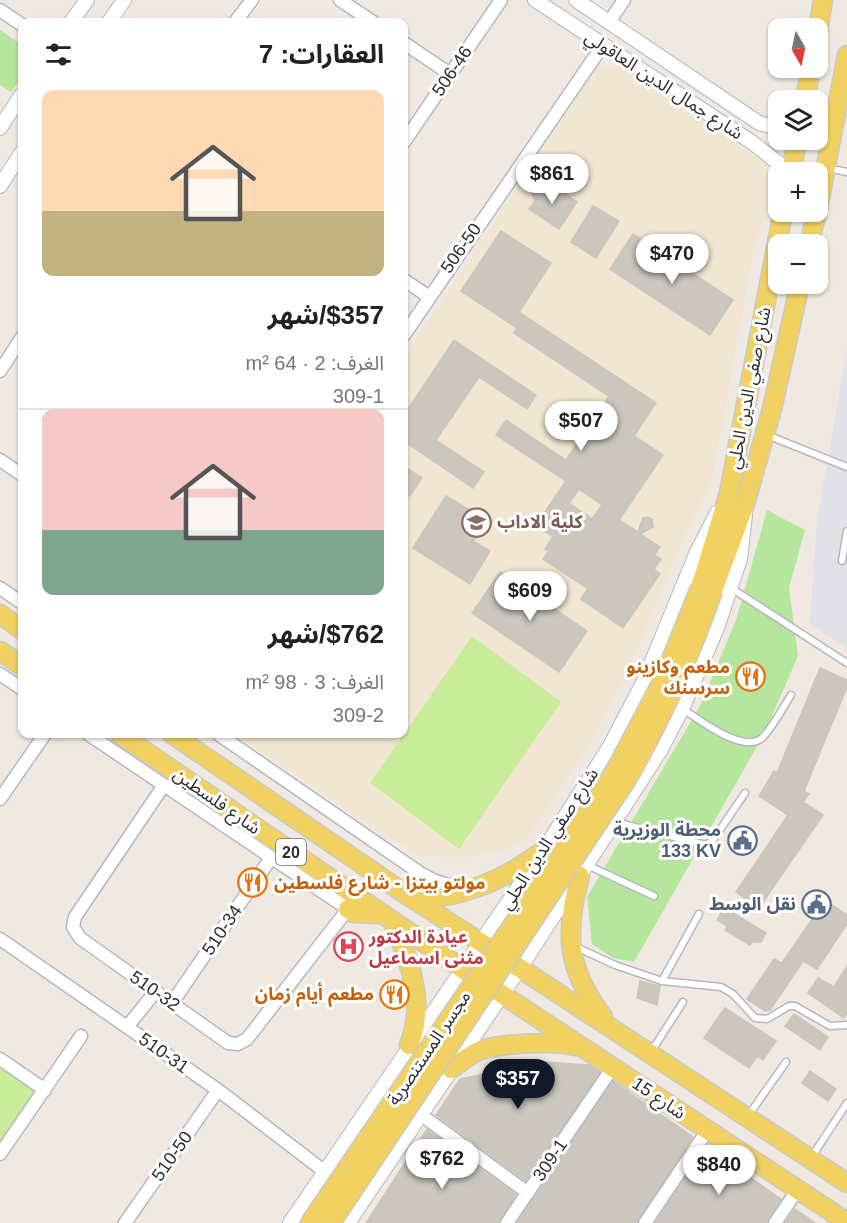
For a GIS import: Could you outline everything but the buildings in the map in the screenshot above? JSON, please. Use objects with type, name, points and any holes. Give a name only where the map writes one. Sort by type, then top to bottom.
[{"type":"main road","points":[[820,18],[823,0]]},
{"type":"main road","points":[[828,162],[847,55]]},
{"type":"main road","name":"شارع صفي الدين الحلي","points":[[715,589],[729,493],[781,222]]},
{"type":"main road","name":"شارع صفي الدين الحلي","points":[[715,589],[745,504],[765,434],[798,294]]},
{"type":"main road","name":"مجسر المستنصرية","points":[[310,1223],[609,780],[715,589]]},
{"type":"main road","name":"مجسر المستنصرية","points":[[331,1223],[626,780],[651,735],[678,678],[715,589]]},
{"type":"main road","points":[[0,614],[18,627]]},
{"type":"main road","points":[[0,651],[18,663]]},
{"type":"main road","name":"شارع فلسطين","points":[[126,738],[466,972]]},
{"type":"main road","name":"شارع فلسطين","points":[[178,738],[484,945]]},
{"type":"main road","points":[[410,897],[430,899],[468,890],[520,868],[543,851]]},
{"type":"main road","points":[[583,870],[572,903],[571,945],[583,988],[610,1026]]},
{"type":"main road","points":[[348,909],[387,918],[406,955],[417,1001],[418,1016],[416,1031],[410,1046]]},
{"type":"main road","name":"شارع 15","points":[[516,965],[847,1183]]},
{"type":"main road","name":"شارع 15","points":[[497,992],[847,1222]]},
{"type":"main road","points":[[451,1069],[470,1055],[484,1049],[504,1046],[547,1043],[571,1045],[590,1053]]},
{"type":"street","points":[[74,18],[87,0]]},
{"type":"street","points":[[112,18],[124,0]]},
{"type":"street","points":[[238,18],[252,0]]},
{"type":"street","points":[[340,0],[367,18]]},
{"type":"street","name":"506-46","points":[[408,136],[501,0]]},
{"type":"street","name":"شارع جمال الدين العاقولي","points":[[576,0],[759,123],[768,125]]},
{"type":"street","points":[[609,22],[624,0]]},
{"type":"street","name":"شارع جمال الدين العاقولي","points":[[543,2],[777,162]]},
{"type":"street","points":[[0,10],[18,22]]},
{"type":"street","name":"506-50","points":[[408,328],[428,296],[603,45]]},
{"type":"street","points":[[408,46],[450,74]]},
{"type":"street","points":[[683,97],[695,79]]},
{"type":"street","points":[[0,128],[5,108],[18,97]]},
{"type":"street","points":[[716,119],[727,101]]},
{"type":"street","points":[[0,186],[18,158]]},
{"type":"street","points":[[408,283],[428,296]]},
{"type":"street","points":[[0,371],[18,355]]},
{"type":"street","points":[[0,460],[18,472]]},
{"type":"street","name":"شارع صفي الدين الحلي","points":[[291,1223],[410,1046],[466,972],[543,851],[611,752],[644,681],[701,543],[729,493]]},
{"type":"street","points":[[0,588],[18,600]]},
{"type":"street","name":"شارع صفي الدين الحلي","points":[[348,1223],[451,1069],[497,992],[615,822],[643,771],[682,709],[717,628],[715,589]]},
{"type":"street","points":[[0,674],[18,686]]},
{"type":"street","points":[[0,799],[42,738]]},
{"type":"street","points":[[94,738],[348,909]]},
{"type":"street","points":[[224,738],[420,873],[451,886],[468,890]]},
{"type":"street","name":"510-32","points":[[164,785],[75,917],[73,927],[80,938],[228,1043],[238,1044],[247,1039],[348,909]]},
{"type":"street","name":"510-34","points":[[172,1003],[272,858]]},
{"type":"street","name":"510-31","points":[[0,939],[218,1090],[324,1171]]},
{"type":"street","points":[[127,1027],[156,992]]},
{"type":"street","points":[[0,1154],[81,1036]]},
{"type":"street","points":[[0,1059],[45,1090]]},
{"type":"street","name":"309-1","points":[[507,1223],[613,1068]]},
{"type":"street","name":"510-50","points":[[125,1223],[218,1090]]},
{"type":"street","points":[[420,1114],[528,1193]]},
{"type":"street","points":[[645,1223],[707,1131]]},
{"type":"street","points":[[775,1223],[798,1189]]},
{"type":"lane","points":[[828,167],[847,172]]},
{"type":"lane","points":[[765,434],[847,467]]},
{"type":"lane","points":[[842,561],[847,531]]},
{"type":"lane","points":[[715,589],[847,663]]},
{"type":"lane","points":[[682,709],[736,741],[753,742],[762,738],[791,695]]},
{"type":"lane","points":[[615,822],[706,845],[713,840],[745,793]]},
{"type":"lane","points":[[583,870],[654,897]]},
{"type":"lane","points":[[662,981],[699,914]]},
{"type":"lane","points":[[571,945],[615,965],[662,981],[721,987],[733,994],[756,1018],[767,1019],[789,1006],[795,1006],[830,1026],[847,1024]]},
{"type":"lane","points":[[651,1052],[683,1002]]},
{"type":"lane","points":[[748,1117],[786,1062]]},
{"type":"lane","points":[[810,1158],[847,1103]]},
{"type":"shaded area","points":[[616,65],[766,162],[768,166],[768,208],[754,247],[712,479],[681,543],[627,673],[590,744],[532,832],[516,846],[464,857],[417,855],[240,738],[408,738],[408,352],[598,66]]},
{"type":"shaded area","points":[[847,350],[847,648],[810,623],[817,520]]},
{"type":"green space","points":[[0,30],[18,42],[18,82],[11,92],[0,85]]},
{"type":"green space","points":[[767,510],[805,530],[789,588],[798,656],[764,734],[634,962],[613,958],[592,944],[587,897],[700,706],[736,620]]},
{"type":"green space","points":[[472,636],[561,702],[459,849],[370,783],[401,738],[408,738],[408,728]]},
{"type":"green space","points":[[0,1059],[45,1090],[0,1154]]},
{"type":"place","name":"كلية الاداب","points":[[476,522]]},
{"type":"place","name":"مطعم وكازينو سرسنك","points":[[751,677]]},
{"type":"place","name":"محطة الوزيرية 133 KV","points":[[742,840]]},
{"type":"place","name":"مولتو بيتزا - شارع فلسطين","points":[[253,883]]},
{"type":"place","name":"نقل الوسط","points":[[817,904]]},
{"type":"place","name":"عيادة الدكتور مثنى اسماعيل","points":[[348,947]]},
{"type":"place","name":"مطعم أيام زمان","points":[[395,994]]}]
